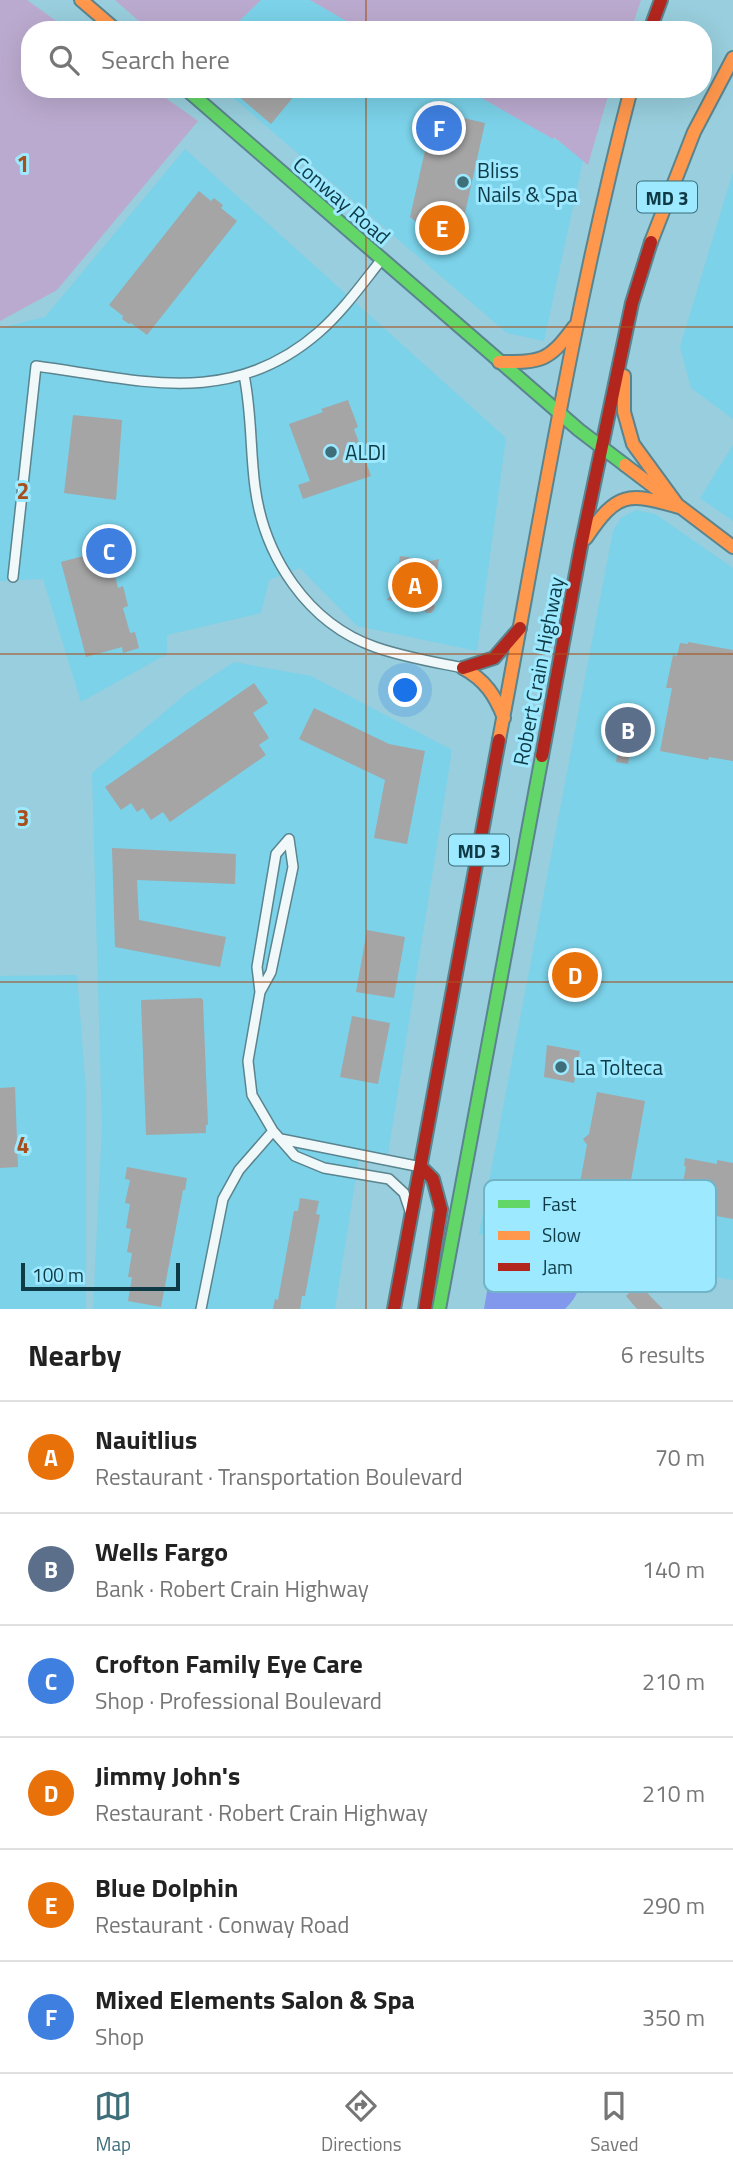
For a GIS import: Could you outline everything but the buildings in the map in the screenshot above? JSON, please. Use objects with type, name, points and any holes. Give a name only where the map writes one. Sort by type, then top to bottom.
[{"type":"main road","points":[[81,0],[106,21]]},
{"type":"main road","points":[[653,21],[661,0]]},
{"type":"main road","name":"Robert Crain Highway","points":[[712,98],[733,58]]},
{"type":"main road","name":"Conway Road","points":[[196,98],[559,414],[680,507]]},
{"type":"main road","name":"Robert Crain Highway","points":[[394,1309],[559,414],[607,183],[629,98]]},
{"type":"main road","name":"Robert Crain Highway","points":[[439,1309],[581,546],[632,303],[649,246],[673,182],[712,98]]},
{"type":"main road","points":[[499,362],[532,362],[549,357],[577,322]]},
{"type":"main road","points":[[624,344],[624,412],[631,436],[644,460],[680,507],[733,547]]},
{"type":"main road","points":[[581,546],[600,517],[617,500],[639,497],[680,507]]},
{"type":"main road","points":[[463,668],[494,658],[521,626]]},
{"type":"main road","points":[[463,668],[486,682],[504,718]]},
{"type":"main road","points":[[421,1167],[433,1179],[441,1209],[425,1309]]},
{"type":"street","points":[[13,577],[36,366],[173,384],[216,382],[244,375],[275,363],[320,331],[382,259]]},
{"type":"street","points":[[244,375],[251,412],[258,508],[277,559],[296,589],[311,606],[349,636],[398,654],[463,668]]},
{"type":"street","points":[[260,992],[257,967],[271,879],[276,855],[289,839],[293,867],[271,972],[260,992],[249,1048],[248,1075],[252,1094],[273,1131],[295,1156],[324,1168],[389,1179],[404,1194],[411,1216]]},
{"type":"street","points":[[201,1309],[223,1199],[239,1170],[273,1131]]},
{"type":"street","points":[[281,1139],[421,1167]]},
{"type":"shaded area","points":[[0,0],[27,0],[56,21],[21,21],[21,98],[166,98],[198,121],[57,290],[0,321]]},
{"type":"shaded area","points":[[115,0],[261,0],[239,21],[139,21]]},
{"type":"shaded area","points":[[261,0],[310,0],[346,21],[239,21]]},
{"type":"shaded area","points":[[310,0],[641,0],[634,21],[346,21]]},
{"type":"shaded area","points":[[233,98],[482,98],[584,156],[544,341],[507,333]]},
{"type":"shaded area","points":[[482,98],[607,98],[588,165],[554,137],[553,139]]},
{"type":"shaded area","points":[[185,149],[506,438],[477,651],[357,626],[300,568],[269,580],[261,613],[167,635],[167,654],[81,702],[43,579],[0,581],[0,328],[45,317]]},
{"type":"shaded area","points":[[733,172],[733,419],[691,388],[680,347]]},
{"type":"shaded area","points":[[733,445],[733,521],[700,498]]},
{"type":"shaded area","points":[[636,510],[655,514],[733,568],[733,1280],[716,1277],[716,1180],[489,1180],[613,531],[621,518]]},
{"type":"shaded area","points":[[234,662],[311,676],[452,750],[388,1154],[360,1151],[335,1309],[93,1309],[102,1127],[92,773],[187,693]]},
{"type":"shaded area","points":[[77,975],[86,1091],[86,1309],[0,1309],[0,976]]},
{"type":"shaded area","points":[[484,1208],[484,1235],[479,1234]]},
{"type":"water","points":[[487,1292],[577,1292],[565,1309],[484,1309]]},
{"type":"traffic: fast","points":[[196,98],[579,430],[625,465]]},
{"type":"traffic: fast","points":[[439,1309],[542,756]]},
{"type":"traffic: slow","points":[[81,0],[106,21]]},
{"type":"traffic: slow","points":[[712,98],[733,58]]},
{"type":"traffic: slow","points":[[499,740],[575,332],[629,98]]},
{"type":"traffic: slow","points":[[651,242],[694,132],[712,98]]},
{"type":"traffic: slow","points":[[499,362],[543,358],[557,347],[574,327]]},
{"type":"traffic: slow","points":[[624,376],[624,412],[633,444],[679,507]]},
{"type":"traffic: slow","points":[[625,465],[733,547]]},
{"type":"traffic: slow","points":[[586,538],[606,512],[625,500],[647,499],[679,507]]},
{"type":"traffic: slow","points":[[463,668],[488,689],[504,718]]},
{"type":"traffic: jam","points":[[653,21],[661,0]]},
{"type":"traffic: jam","points":[[542,756],[581,546],[632,303],[651,242]]},
{"type":"traffic: jam","points":[[463,668],[494,658],[520,628]]},
{"type":"traffic: jam","points":[[394,1309],[499,740]]},
{"type":"traffic: jam","points":[[421,1167],[433,1179],[441,1209],[425,1309]]},
{"type":"place","name":"Mixed Elements Salon & Spa","points":[[439,128]]},
{"type":"place","name":"Bliss Nails & Spa","points":[[463,182]]},
{"type":"place","name":"Blue Dolphin","points":[[442,228]]},
{"type":"place","name":"ALDI","points":[[331,452]]},
{"type":"place","name":"Crofton Family Eye Care","points":[[109,551]]},
{"type":"place","name":"Nauitlius","points":[[415,585]]},
{"type":"place","name":"Wells Fargo","points":[[628,730]]},
{"type":"place","name":"Jimmy John's","points":[[575,975]]},
{"type":"place","name":"La Tolteca","points":[[561,1067]]}]
